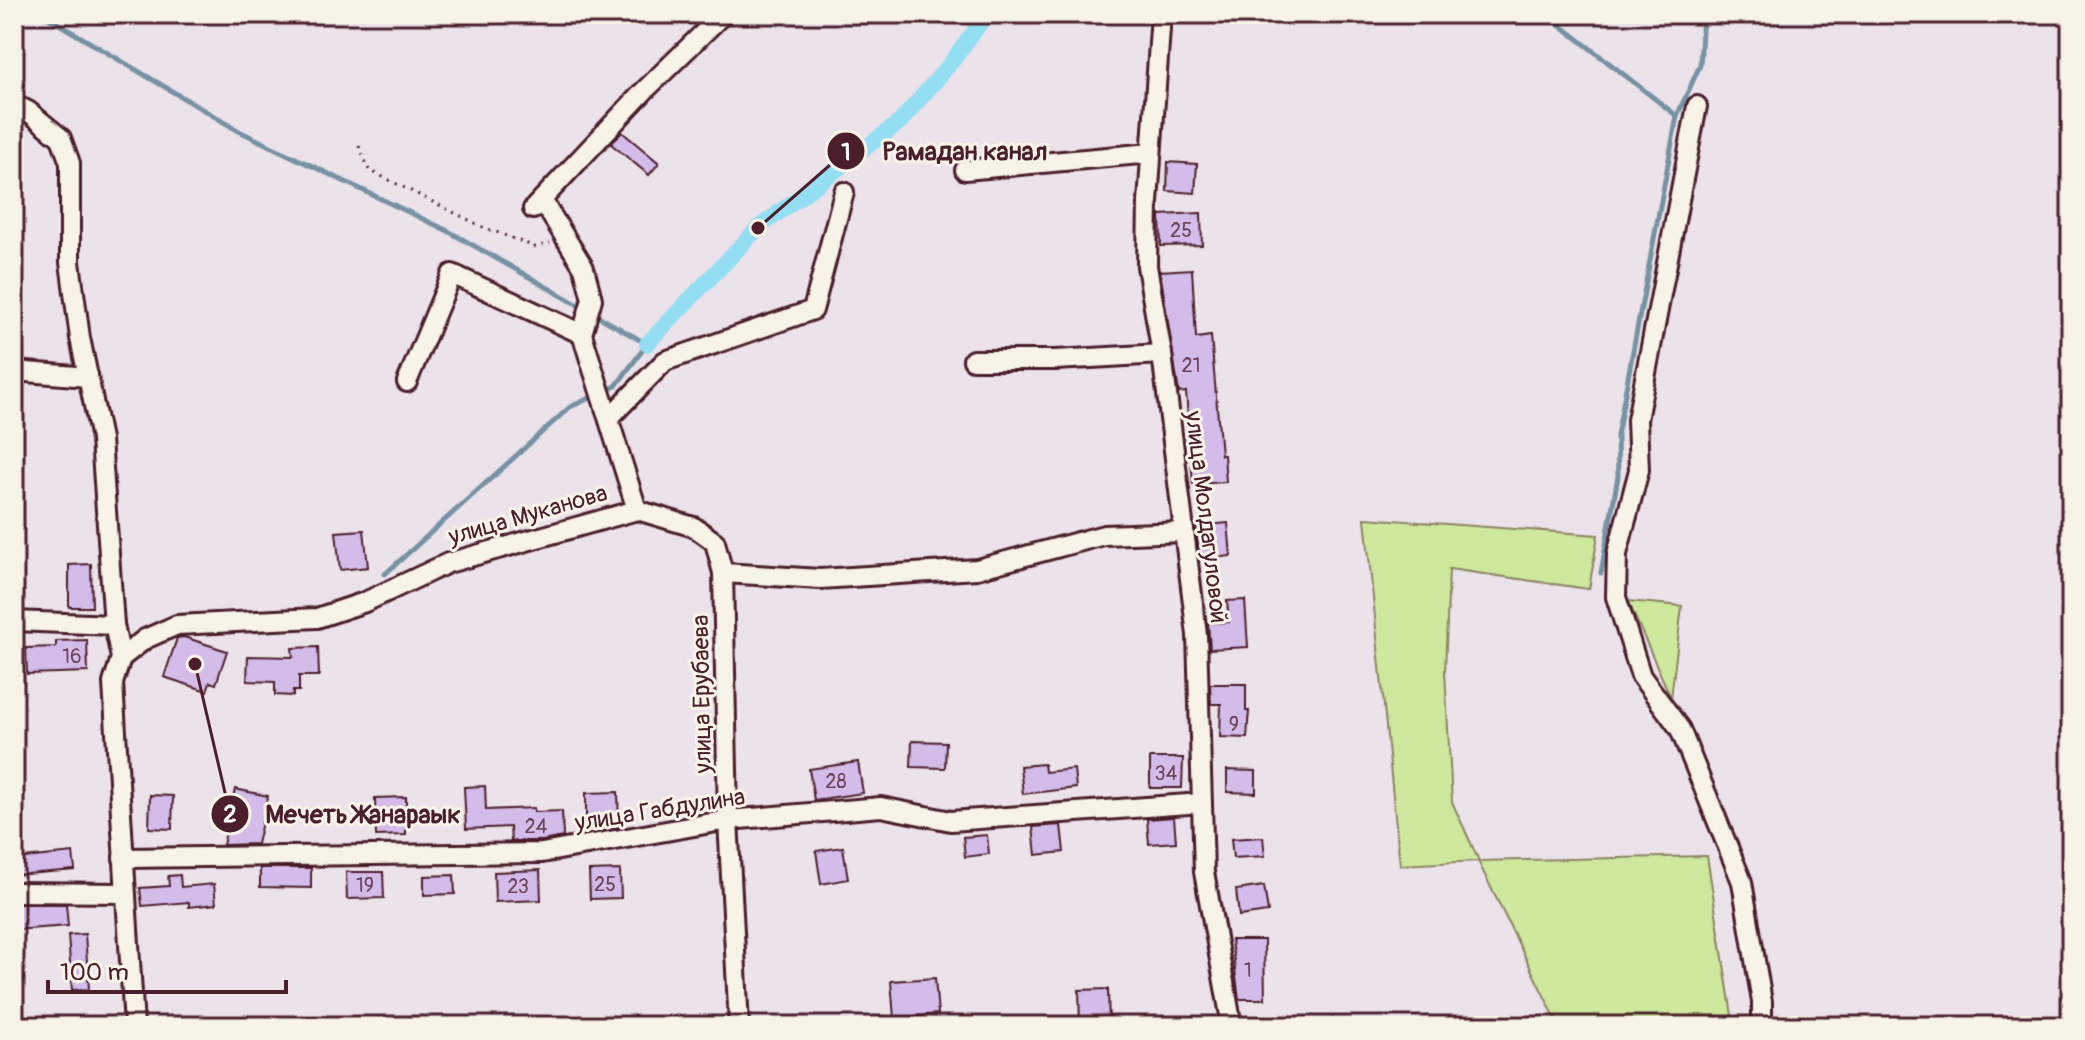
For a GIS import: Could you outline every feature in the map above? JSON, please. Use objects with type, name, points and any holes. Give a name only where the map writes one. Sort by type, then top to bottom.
[{"type":"street","points":[[407,382],[452,274],[582,334],[592,299],[584,268],[566,238],[538,205],[644,91],[723,14]]},
{"type":"street","name":"улица Молдагуловой","points":[[1161,14],[1147,266],[1162,354],[1197,635],[1204,872],[1232,1026]]},
{"type":"street","points":[[14,104],[28,111],[61,138],[70,163],[70,262],[101,439],[114,625],[121,658],[113,683],[134,1026]]},
{"type":"street","points":[[1697,106],[1637,420],[1639,470],[1617,554],[1616,597],[1641,676],[1680,729],[1742,882],[1762,1002],[1762,1026]]},
{"type":"street","points":[[965,170],[1151,153]]},
{"type":"street","points":[[609,418],[665,361],[813,310],[844,192]]},
{"type":"street","name":"улица Муканова","points":[[121,658],[145,639],[177,625],[317,618],[365,602],[448,563],[637,510],[582,334]]},
{"type":"street","points":[[973,360],[1055,360],[1162,354]]},
{"type":"street","points":[[14,371],[88,377]]},
{"type":"street","name":"улица Ерубаева","points":[[637,510],[694,527],[715,542],[723,573],[728,820],[739,1026]]},
{"type":"street","points":[[723,573],[820,579],[977,569],[1104,535],[1184,532]]},
{"type":"street","points":[[14,621],[114,625]]},
{"type":"street","name":"улица Габдулина","points":[[123,858],[542,853],[728,820],[881,807],[951,821],[1202,803]]},
{"type":"street","points":[[14,892],[125,893]]},
{"type":"path","points":[[359,146],[369,170],[483,227],[535,247],[566,238]]},
{"type":"green space","points":[[1365,518],[1598,535],[1589,589],[1449,569],[1445,672],[1452,802],[1479,861],[1707,856],[1733,1022],[1699,1026],[1559,1026],[1478,861],[1400,865]]},
{"type":"green space","points":[[1628,601],[1682,606],[1671,698]]},
{"type":"building","points":[[622,132],[659,163],[649,175],[611,144]]},
{"type":"building","points":[[1168,162],[1197,164],[1195,193],[1167,191]]},
{"type":"building","points":[[1201,213],[1202,245],[1161,246],[1160,215]]},
{"type":"building","points":[[1192,269],[1196,338],[1211,336],[1226,482],[1193,484],[1186,392],[1179,393],[1160,271]]},
{"type":"building","points":[[1228,523],[1231,556],[1200,560],[1196,526]]},
{"type":"building","points":[[364,530],[368,567],[340,570],[336,532]]},
{"type":"building","points":[[91,564],[92,607],[69,607],[69,565]]},
{"type":"building","points":[[1245,600],[1248,647],[1210,649],[1208,623],[1229,622],[1227,601]]},
{"type":"building","points":[[184,637],[227,651],[216,684],[210,682],[207,691],[164,677],[177,638]]},
{"type":"building","points":[[87,640],[88,672],[27,674],[26,648],[56,647],[56,641]]},
{"type":"building","points":[[318,647],[319,676],[299,676],[299,691],[293,691],[293,696],[275,695],[275,682],[247,681],[248,656],[293,657],[292,648]]},
{"type":"building","points":[[1210,684],[1246,684],[1246,711],[1249,711],[1247,738],[1220,737],[1221,704],[1211,704]]},
{"type":"building","points":[[912,741],[946,742],[945,768],[911,767]]},
{"type":"building","points":[[1150,758],[1183,758],[1182,788],[1150,788]]},
{"type":"building","points":[[858,762],[863,793],[814,800],[809,769]]},
{"type":"building","points":[[1044,764],[1045,772],[1074,769],[1076,788],[1023,794],[1020,766]]},
{"type":"building","points":[[1227,770],[1256,771],[1256,793],[1227,792]]},
{"type":"building","points":[[485,786],[486,810],[534,808],[534,812],[562,811],[563,837],[511,841],[510,827],[466,829],[464,787]]},
{"type":"building","points":[[235,789],[268,796],[257,844],[223,845]]},
{"type":"building","points":[[618,792],[619,827],[586,828],[586,793]]},
{"type":"building","points":[[150,795],[173,796],[172,829],[149,828]]},
{"type":"building","points":[[406,797],[406,835],[376,836],[375,798]]},
{"type":"building","points":[[1174,817],[1176,842],[1149,844],[1147,819]]},
{"type":"building","points":[[1061,825],[1064,852],[1036,855],[1033,827]]},
{"type":"building","points":[[987,835],[989,854],[965,857],[963,837]]},
{"type":"building","points":[[1263,837],[1265,856],[1233,858],[1231,839]]},
{"type":"building","points":[[843,847],[848,879],[821,884],[816,851]]},
{"type":"building","points":[[73,853],[75,870],[14,875],[14,859]]},
{"type":"building","points":[[260,868],[311,868],[311,888],[260,887]]},
{"type":"building","points":[[540,870],[541,900],[495,902],[494,872]]},
{"type":"building","points":[[620,870],[621,898],[590,899],[589,871]]},
{"type":"building","points":[[346,872],[383,872],[384,898],[347,899]]},
{"type":"building","points":[[180,875],[181,887],[214,884],[216,904],[189,907],[189,902],[142,906],[140,888],[169,886],[168,876]]},
{"type":"building","points":[[454,875],[455,894],[424,895],[424,876]]},
{"type":"building","points":[[1264,886],[1268,912],[1239,916],[1236,890]]},
{"type":"building","points":[[14,904],[66,904],[68,926],[14,930]]},
{"type":"building","points":[[85,934],[89,989],[72,990],[68,935]]},
{"type":"building","points":[[1231,940],[1264,940],[1265,999],[1239,999]]},
{"type":"building","points":[[935,978],[938,1014],[894,1018],[891,981]]},
{"type":"building","points":[[1108,989],[1109,1026],[1080,1026],[1079,990]]},
{"type":"waterway","points":[[42,14],[239,131],[448,231],[647,344],[616,386],[570,407],[385,574]]},
{"type":"waterway","points":[[647,344],[758,228],[900,122],[950,64],[987,14]]},
{"type":"waterway","points":[[1546,14],[1677,116],[1617,436],[1618,476],[1601,573]]},
{"type":"waterway","points":[[1677,116],[1700,65],[1703,14]]},
{"type":"place","name":"Рамадан канал","points":[[758,228]]},
{"type":"place","name":"Мечеть Жанараык","points":[[195,664]]}]
